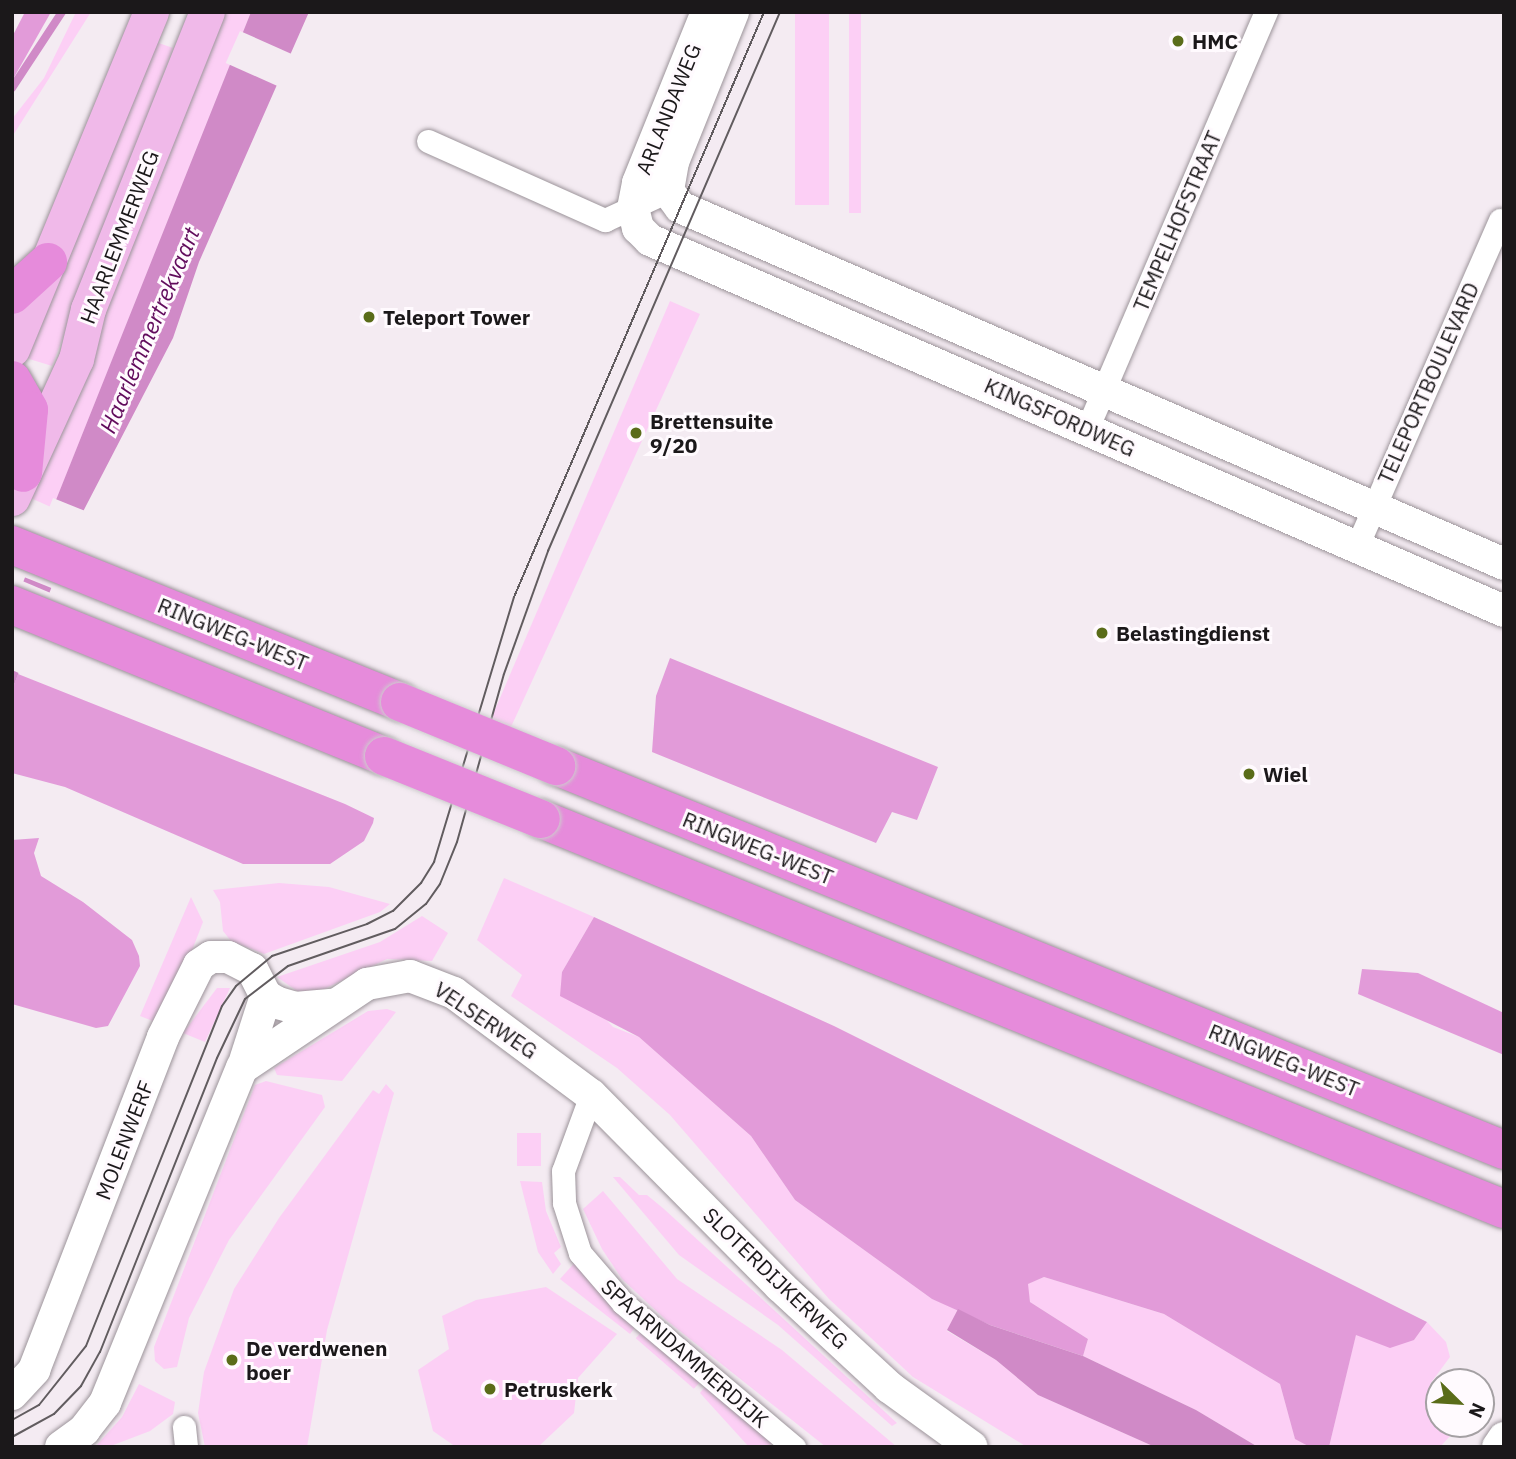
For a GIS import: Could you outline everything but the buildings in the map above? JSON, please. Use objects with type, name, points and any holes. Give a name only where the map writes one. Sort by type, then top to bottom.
[{"type":"highway","points":[[12,295],[48,262]]},
{"type":"highway","points":[[12,380],[29,410],[18,486]]},
{"type":"highway","name":"RINGWEG-WEST","points":[[12,545],[1504,1150]]},
{"type":"highway","points":[[12,605],[1504,1209]]},
{"type":"main road","points":[[12,349],[150,12]]},
{"type":"main road","name":"HAARLEMMERWEG","points":[[18,486],[76,359],[88,309],[207,12]]},
{"type":"street","name":"ARLANDAWEG","points":[[633,208],[646,158],[707,12]]},
{"type":"street","name":"ARLANDAWEG","points":[[668,191],[673,162],[733,12]]},
{"type":"street","name":"TEMPELHOFSTRAAT","points":[[1087,429],[1266,12]]},
{"type":"street","points":[[428,141],[605,220],[668,191]]},
{"type":"street","name":"KINGSFORDWEG","points":[[668,191],[680,208],[692,215],[1103,394],[1504,564]]},
{"type":"street","name":"KINGSFORDWEG","points":[[633,208],[638,228],[662,247],[1357,545],[1504,611]]},
{"type":"street","name":"TELEPORTBOULEVARD","points":[[1357,545],[1500,220]]},
{"type":"street","name":"MOLENWERF","points":[[12,1394],[23,1385],[40,1357],[163,1037],[192,975],[211,957],[228,957],[252,969],[266,996]]},
{"type":"street","name":"VELSERWEG","points":[[335,1004],[388,978],[430,981],[454,993],[591,1095]]},
{"type":"street","points":[[61,1447],[84,1430],[104,1403],[242,1069],[266,996],[295,1008],[335,1004]]},
{"type":"street","points":[[242,1069],[335,1004]]},
{"type":"street","name":"SPAARNDAMMERDIJK","points":[[591,1095],[563,1171],[564,1203],[580,1253],[623,1303],[794,1447]]},
{"type":"street","name":"SLOTERDIJKERWEG","points":[[591,1095],[780,1286],[889,1387],[972,1447]]},
{"type":"street","points":[[1499,1447],[1504,1437]]},
{"type":"shaded area","points":[[25,12],[51,12],[12,81],[12,37]]},
{"type":"shaded area","points":[[76,12],[91,12],[12,137],[12,119],[44,78]]},
{"type":"shaded area","points":[[223,12],[251,12],[53,508],[24,495]]},
{"type":"shaded area","points":[[795,12],[829,12],[829,205],[795,205]]},
{"type":"shaded area","points":[[849,12],[861,12],[861,213],[849,213]]},
{"type":"shaded area","points":[[153,41],[173,48],[52,366],[23,357]]},
{"type":"shaded area","points":[[670,301],[700,314],[511,727],[488,726]]},
{"type":"shaded area","points":[[670,658],[938,767],[917,820],[892,812],[876,843],[652,752],[656,696]]},
{"type":"shaded area","points":[[18,674],[345,804],[374,818],[373,823],[364,841],[330,864],[243,864],[65,787],[12,773],[12,690]]},
{"type":"shaded area","points":[[39,838],[34,853],[41,876],[83,902],[132,940],[139,956],[140,966],[108,1026],[96,1028],[12,1004],[12,840]]},
{"type":"shaded area","points":[[504,878],[594,917],[562,972],[613,1027],[639,1037],[751,1136],[795,1200],[932,1299],[958,1309],[947,1331],[996,1360],[1038,1395],[1155,1447],[1027,1447],[913,1377],[829,1299],[670,1115],[617,1068],[511,996],[522,975],[477,940]]},
{"type":"shaded area","points":[[279,883],[329,887],[390,904],[380,912],[264,954],[231,941],[223,931],[220,902],[213,890]]},
{"type":"shaded area","points":[[191,897],[203,922],[163,1025],[140,1016]]},
{"type":"shaded area","points":[[422,916],[448,933],[432,961],[387,959],[318,992],[300,993],[277,977],[380,942]]},
{"type":"shaded area","points":[[594,917],[834,1026],[1427,1322],[1414,1340],[1390,1348],[1356,1335],[1329,1447],[1310,1447],[1295,1439],[1280,1384],[1164,1314],[1044,1277],[1028,1284],[1030,1302],[1088,1339],[1083,1356],[990,1325],[932,1299],[795,1200],[751,1136],[639,1037],[560,996],[562,972]]},
{"type":"shaded area","points":[[1362,969],[1418,973],[1504,1013],[1504,1055],[1358,994]]},
{"type":"shaded area","points":[[217,988],[230,988],[205,1042],[183,1033]]},
{"type":"shaded area","points":[[387,1009],[396,1012],[342,1081],[277,1075],[274,1068],[368,1011]]},
{"type":"shaded area","points":[[266,1081],[322,1095],[325,1107],[229,1240],[189,1318],[177,1367],[164,1369],[155,1361],[154,1347],[255,1085]]},
{"type":"shaded area","points":[[386,1084],[394,1093],[327,1330],[307,1447],[205,1447],[198,1413],[204,1372],[234,1289],[279,1218],[373,1090],[379,1094]]},
{"type":"shaded area","points":[[517,1133],[541,1133],[541,1166],[517,1166]]},
{"type":"shaded area","points":[[613,1177],[620,1177],[639,1195],[647,1195],[664,1209],[897,1423],[892,1426],[778,1325],[679,1255]]},
{"type":"shaded area","points":[[520,1181],[542,1182],[546,1211],[561,1247],[554,1253],[561,1264],[553,1274],[538,1252]]},
{"type":"shaded area","points":[[603,1191],[677,1279],[782,1350],[897,1447],[826,1447],[666,1320],[622,1279],[602,1249],[583,1209]]},
{"type":"shaded area","points":[[577,1260],[636,1326],[630,1334],[560,1279]]},
{"type":"shaded area","points":[[1044,1277],[1164,1314],[1280,1384],[1295,1438],[1310,1447],[1258,1447],[1196,1410],[1083,1356],[1088,1339],[1030,1302],[1027,1284]]},
{"type":"shaded area","points":[[546,1287],[617,1334],[578,1378],[574,1413],[538,1447],[456,1447],[433,1431],[418,1370],[449,1349],[442,1316],[476,1300]]},
{"type":"shaded area","points":[[1427,1322],[1446,1342],[1450,1357],[1442,1368],[1425,1368],[1425,1438],[1448,1438],[1440,1447],[1329,1447],[1356,1334],[1414,1340]]},
{"type":"shaded area","points":[[643,1330],[701,1381],[694,1389],[636,1338]]},
{"type":"shaded area","points":[[139,1384],[175,1402],[173,1414],[150,1431],[108,1447],[95,1447],[122,1417]]},
{"type":"shaded area","points":[[707,1384],[775,1440],[767,1447],[749,1447],[700,1393]]},
{"type":"water","name":"Haarlemmertrekvaart","points":[[251,12],[309,12],[199,262],[173,338],[74,529],[12,690],[12,610]]},
{"type":"water","points":[[958,1309],[990,1325],[1083,1356],[1196,1410],[1258,1447],[1155,1447],[1038,1395],[996,1360],[947,1330]]},
{"type":"pier","points":[[240,31],[294,55],[280,87],[226,63]]},
{"type":"pier","points":[[53,498],[87,512],[56,590],[22,576]]},
{"type":"pier","points":[[20,580],[53,594],[21,674],[12,670],[12,600]]},
{"type":"waterway","points":[[12,88],[62,12]]},
{"type":"tram line","points":[[12,1420],[39,1405],[86,1346],[222,1006],[236,986],[272,956],[367,924],[393,911],[421,883],[434,862],[514,597],[764,12]]},
{"type":"tram line","points":[[12,1437],[54,1414],[81,1386],[100,1352],[217,1058],[245,999],[288,966],[395,929],[426,904],[440,884],[457,842],[504,674],[548,551],[780,12]]},
{"type":"place","name":"HMC","points":[[1178,41]]},
{"type":"place","name":"Teleport Tower","points":[[369,317]]},
{"type":"place","name":"Brettensuite 9/20","points":[[636,433]]},
{"type":"place","name":"Belastingdienst","points":[[1102,633]]},
{"type":"place","name":"Wiel","points":[[1249,774]]},
{"type":"place","name":"De verdwenen boer","points":[[232,1360]]},
{"type":"place","name":"Petruskerk","points":[[490,1389]]}]
